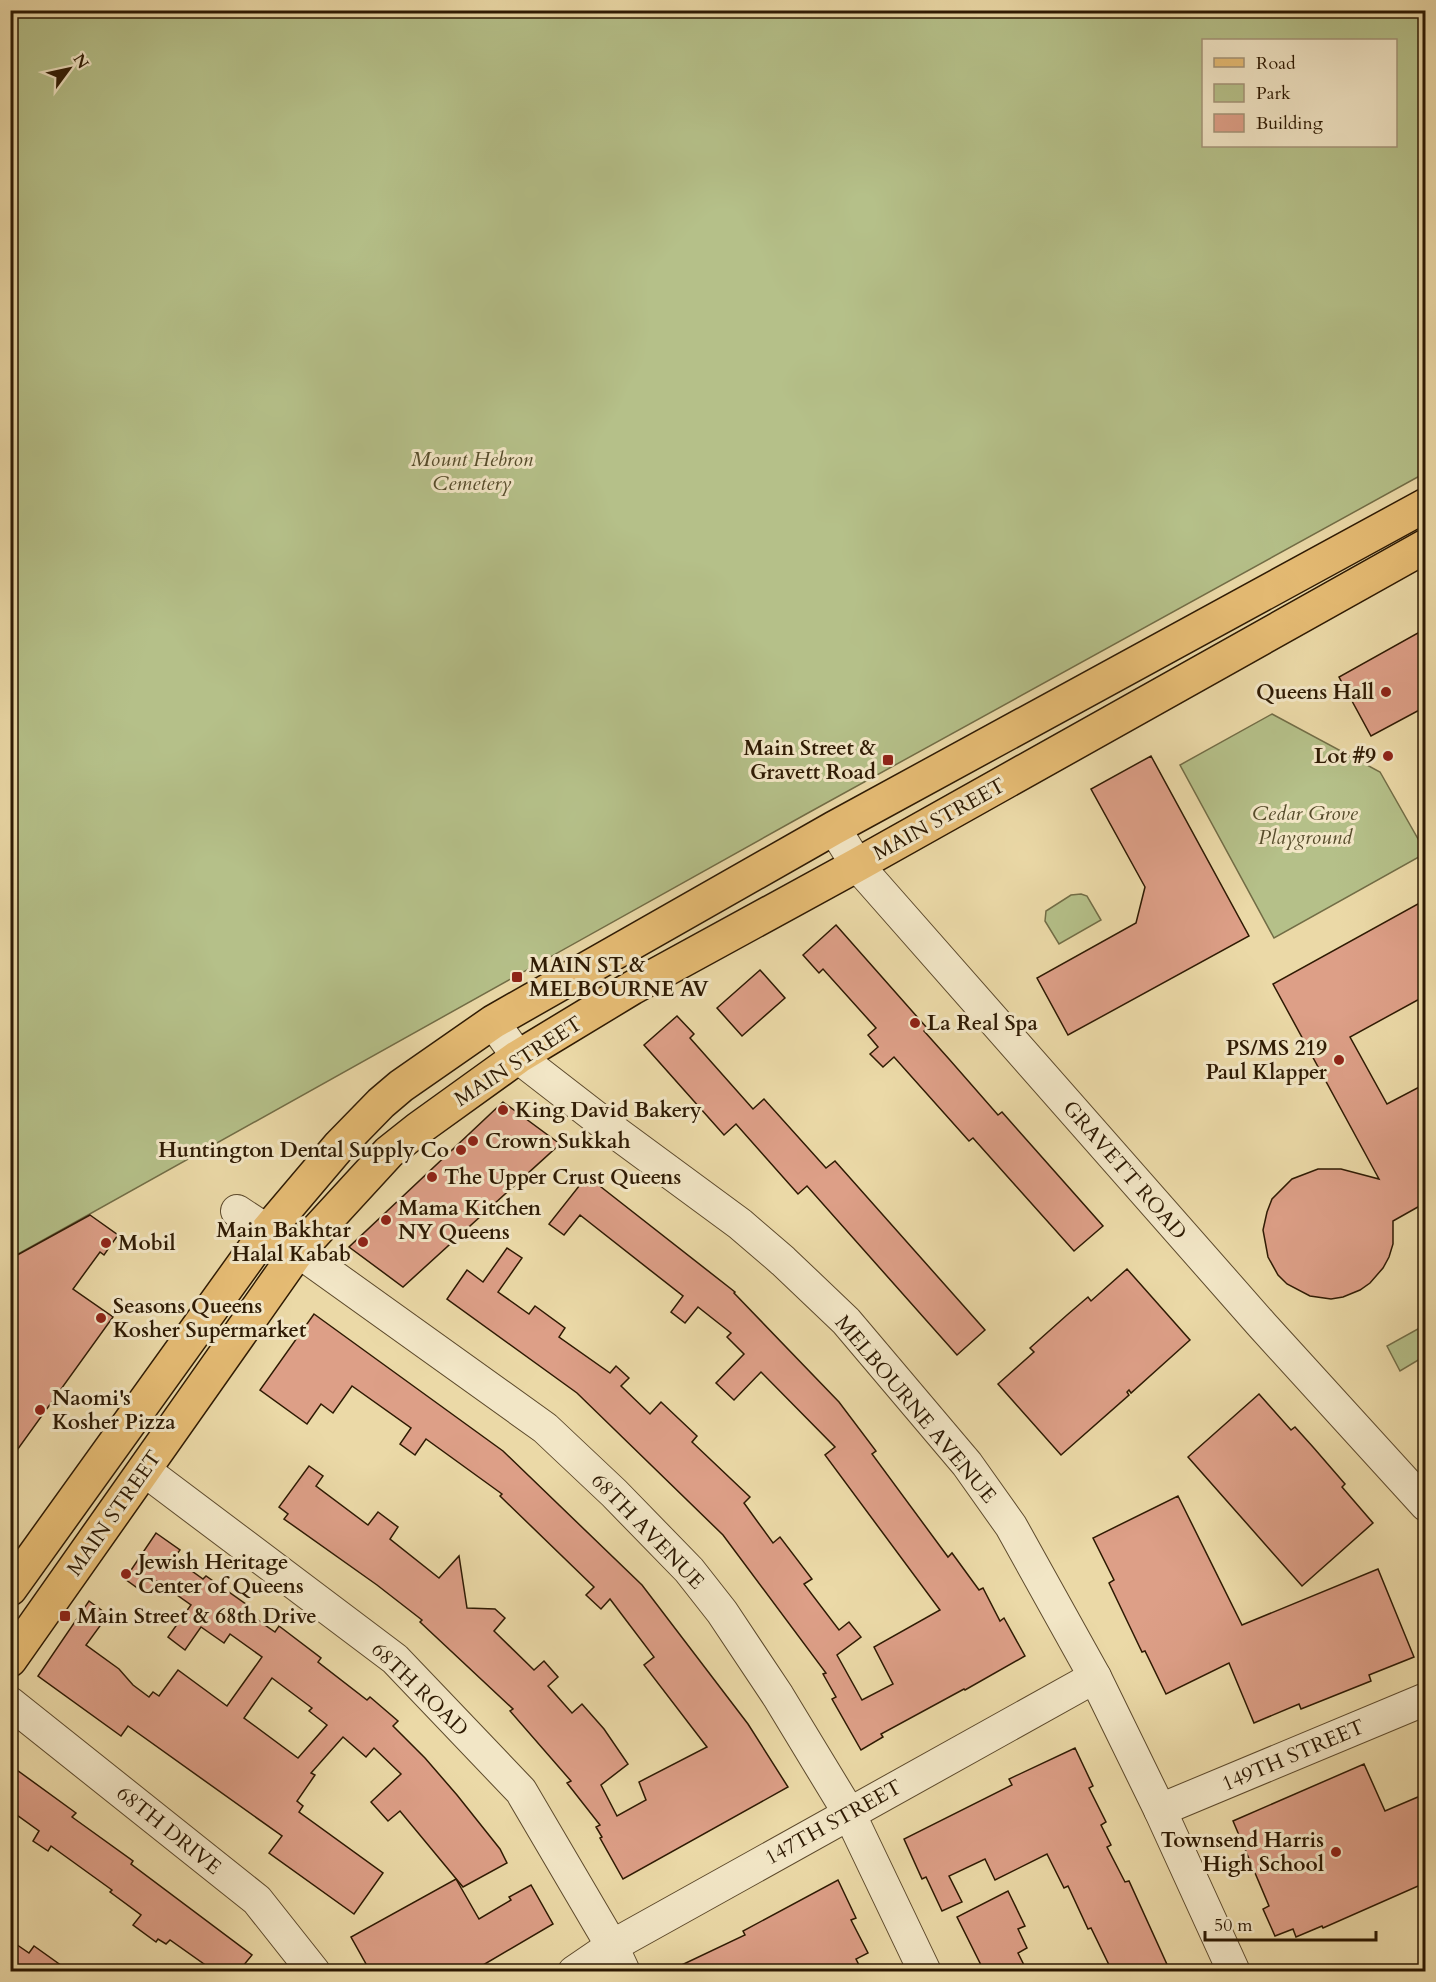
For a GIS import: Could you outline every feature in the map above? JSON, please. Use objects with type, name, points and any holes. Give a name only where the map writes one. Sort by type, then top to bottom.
[{"type":"main road","name":"MAIN STREET","points":[[10,1589],[268,1230],[340,1145],[401,1086],[493,1022],[834,828],[1425,505]]},
{"type":"main road","name":"MAIN STREET","points":[[10,1660],[298,1251],[389,1152],[418,1129],[518,1057],[632,988],[857,865],[1425,546]]},
{"type":"street","name":"GRAVETT ROAD","points":[[834,828],[857,865],[1262,1325],[1425,1505]]},
{"type":"street","name":"MELBOURNE AVENUE","points":[[493,1022],[518,1057],[740,1224],[783,1261],[846,1321],[967,1464],[1011,1526],[1095,1677],[1160,1810],[1234,1971]]},
{"type":"street","name":"68TH AVENUE","points":[[237,1211],[298,1251],[545,1428],[622,1501],[689,1570],[722,1612],[778,1696],[849,1813],[925,1971]]},
{"type":"street","name":"68TH ROAD","points":[[144,1470],[395,1659],[522,1791],[618,1959]]},
{"type":"street","name":"147TH STREET","points":[[574,1971],[618,1959],[849,1813],[1095,1677]]},
{"type":"street","name":"149TH STREET","points":[[1160,1810],[1425,1699]]},
{"type":"street","name":"68TH DRIVE","points":[[10,1703],[257,1900],[314,1971]]},
{"type":"green space","name":"Mount Hebron Cemetery","points":[[11,10],[1425,11],[1425,473],[808,813],[11,1258]]},
{"type":"green space","name":"Cedar Grove Playground","points":[[1272,714],[1380,772],[1426,853],[1274,938],[1180,765]]},
{"type":"green space","points":[[1071,895],[1087,896],[1101,920],[1059,944],[1045,921],[1046,911]]},
{"type":"green space","points":[[1425,1325],[1425,1356],[1400,1371],[1387,1346]]},
{"type":"building","name":"Queens Hall","points":[[1425,629],[1425,707],[1371,736],[1339,677]]},
{"type":"building","points":[[1151,756],[1249,936],[1068,1035],[1037,978],[1136,923],[1145,887],[1091,789]]},
{"type":"building","name":"PS/MS 219 Paul Klapper","points":[[1425,900],[1425,996],[1350,1037],[1387,1104],[1425,1084],[1425,1203],[1393,1221],[1393,1244],[1389,1257],[1370,1283],[1343,1297],[1331,1299],[1310,1296],[1287,1284],[1278,1275],[1268,1257],[1263,1230],[1272,1199],[1292,1179],[1318,1169],[1341,1169],[1379,1179],[1273,984]]},
{"type":"building","points":[[836,925],[927,1028],[924,1031],[998,1115],[1002,1112],[1103,1226],[1074,1251],[973,1138],[969,1141],[894,1057],[883,1067],[870,1054],[878,1047],[868,1035],[876,1028],[823,969],[819,973],[803,955]]},
{"type":"building","points":[[760,970],[785,998],[742,1036],[717,1008]]},
{"type":"building","points":[[677,1016],[694,1034],[690,1038],[753,1109],[764,1099],[826,1168],[835,1161],[985,1330],[957,1355],[807,1186],[798,1194],[736,1124],[724,1135],[644,1045]]},
{"type":"building","points":[[503,1102],[560,1144],[403,1287],[349,1247]]},
{"type":"building","points":[[587,1176],[735,1292],[839,1402],[876,1451],[872,1454],[948,1557],[952,1553],[979,1590],[983,1588],[1000,1621],[1004,1618],[1025,1656],[881,1734],[883,1737],[861,1750],[832,1699],[836,1697],[823,1674],[826,1673],[723,1535],[577,1393],[447,1299],[467,1270],[483,1282],[507,1248],[522,1258],[498,1292],[529,1314],[535,1306],[565,1328],[559,1337],[610,1373],[616,1366],[629,1378],[621,1386],[650,1414],[661,1402],[697,1436],[692,1442],[750,1497],[744,1503],[773,1543],[780,1537],[812,1579],[804,1584],[839,1630],[849,1622],[861,1637],[837,1655],[862,1700],[893,1684],[874,1647],[940,1610],[825,1455],[835,1447],[761,1372],[734,1400],[716,1383],[744,1354],[727,1337],[731,1333],[698,1307],[685,1323],[671,1312],[683,1296],[580,1215],[564,1235],[549,1224]]},
{"type":"building","points":[[90,1215],[118,1235],[104,1255],[100,1252],[73,1289],[113,1317],[10,1460],[10,1259]]},
{"type":"building","points":[[1127,1269],[1190,1340],[1131,1393],[1129,1390],[1127,1392],[1129,1395],[1061,1455],[998,1384],[1034,1352],[1030,1348],[1067,1315],[1088,1297],[1091,1301]]},
{"type":"building","points":[[314,1314],[503,1451],[642,1585],[748,1724],[788,1787],[623,1879],[600,1838],[602,1837],[596,1827],[600,1825],[567,1783],[571,1781],[510,1711],[513,1709],[420,1622],[422,1620],[284,1519],[288,1514],[279,1507],[309,1466],[323,1476],[316,1486],[368,1525],[378,1512],[398,1527],[390,1539],[439,1578],[459,1556],[467,1608],[495,1609],[505,1618],[494,1631],[534,1670],[544,1661],[558,1677],[548,1686],[572,1713],[582,1704],[604,1729],[628,1764],[601,1785],[617,1816],[646,1800],[639,1782],[707,1747],[644,1665],[654,1657],[610,1599],[601,1609],[586,1595],[594,1587],[500,1496],[502,1494],[426,1439],[415,1455],[400,1444],[411,1428],[352,1386],[333,1413],[321,1404],[307,1424],[260,1390]]},
{"type":"building","points":[[1259,1394],[1291,1430],[1295,1427],[1313,1447],[1345,1484],[1342,1487],[1373,1523],[1302,1586],[1188,1457]]},
{"type":"building","points":[[1178,1496],[1242,1625],[1378,1569],[1414,1657],[1369,1675],[1371,1681],[1301,1709],[1299,1704],[1254,1723],[1229,1663],[1166,1694],[1145,1651],[1142,1652],[1109,1583],[1114,1580],[1093,1538]]},
{"type":"building","points":[[156,1533],[180,1550],[174,1558],[203,1579],[206,1576],[250,1607],[246,1612],[275,1632],[279,1626],[321,1658],[318,1662],[367,1700],[370,1697],[398,1721],[393,1726],[457,1795],[500,1849],[507,1863],[463,1887],[400,1811],[388,1821],[371,1802],[401,1774],[374,1748],[366,1757],[343,1737],[311,1773],[315,1775],[297,1801],[303,1806],[299,1812],[383,1873],[354,1914],[269,1853],[282,1836],[128,1726],[121,1736],[38,1676],[89,1601],[108,1615],[86,1645],[119,1669],[133,1685],[149,1697],[153,1692],[159,1696],[178,1670],[227,1706],[262,1657],[230,1634],[224,1643],[201,1627],[185,1650],[168,1637],[191,1605],[157,1581],[147,1595],[125,1579]],"holes":[[[272,1678],[312,1708],[309,1711],[327,1725],[298,1758],[244,1718]]]},
{"type":"building","points":[[1075,1748],[1093,1786],[1089,1788],[1106,1822],[1101,1825],[1111,1845],[1107,1847],[1125,1882],[1129,1881],[1170,1971],[1112,1971],[1091,1928],[1088,1929],[1068,1886],[1064,1888],[1047,1854],[995,1880],[985,1859],[949,1876],[962,1902],[942,1911],[926,1877],[922,1879],[904,1839],[1012,1785],[1009,1779]]},
{"type":"building","name":"Townsend Harris High School","points":[[1364,1764],[1385,1811],[1425,1794],[1425,1883],[1323,1928],[1322,1926],[1296,1937],[1293,1929],[1275,1936],[1263,1909],[1269,1906],[1233,1821]]},
{"type":"building","points":[[10,1765],[76,1813],[72,1817],[133,1861],[131,1864],[252,1955],[239,1971],[214,1971],[170,1940],[166,1944],[158,1939],[156,1942],[133,1925],[141,1915],[110,1892],[112,1890],[51,1846],[48,1851],[33,1841],[39,1831],[10,1810]]},
{"type":"building","points":[[456,1879],[479,1919],[511,1900],[509,1897],[531,1885],[553,1924],[483,1965],[487,1971],[370,1971],[351,1937]]},
{"type":"building","points":[[838,1880],[856,1918],[851,1920],[868,1953],[856,1959],[862,1971],[669,1971],[745,1935],[743,1931]]},
{"type":"building","points":[[1008,1891],[1025,1926],[1018,1929],[1027,1948],[1018,1953],[1027,1971],[984,1971],[957,1917]]},
{"type":"building","points":[[10,1940],[29,1953],[34,1946],[69,1971],[10,1971]]},
{"type":"place","name":"Queens Hall","points":[[1386,692]]},
{"type":"place","name":"Lot #9","points":[[1388,756]]},
{"type":"place","name":"Main Street & Gravett Road","points":[[888,760]]},
{"type":"place","name":"MAIN ST & MELBOURNE AV","points":[[517,977]]},
{"type":"place","name":"La Real Spa","points":[[915,1023]]},
{"type":"place","name":"PS/MS 219 Paul Klapper","points":[[1339,1060]]},
{"type":"place","name":"King David Bakery","points":[[503,1110]]},
{"type":"place","name":"Crown Sukkah","points":[[473,1141]]},
{"type":"place","name":"Huntington Dental Supply Co","points":[[461,1150]]},
{"type":"place","name":"The Upper Crust Queens","points":[[432,1177]]},
{"type":"place","name":"Mama Kitchen NY Queens","points":[[386,1220]]},
{"type":"place","name":"Main Bakhtar Halal Kabab","points":[[363,1242]]},
{"type":"place","name":"Mobil","points":[[106,1243]]},
{"type":"place","name":"Seasons Queens Kosher Supermarket","points":[[101,1318]]},
{"type":"place","name":"Naomi's Kosher Pizza","points":[[40,1410]]},
{"type":"place","name":"Jewish Heritage Center of Queens","points":[[126,1574]]},
{"type":"place","name":"Main Street & 68th Drive","points":[[65,1616]]},
{"type":"place","name":"Townsend Harris High School","points":[[1336,1852]]}]
